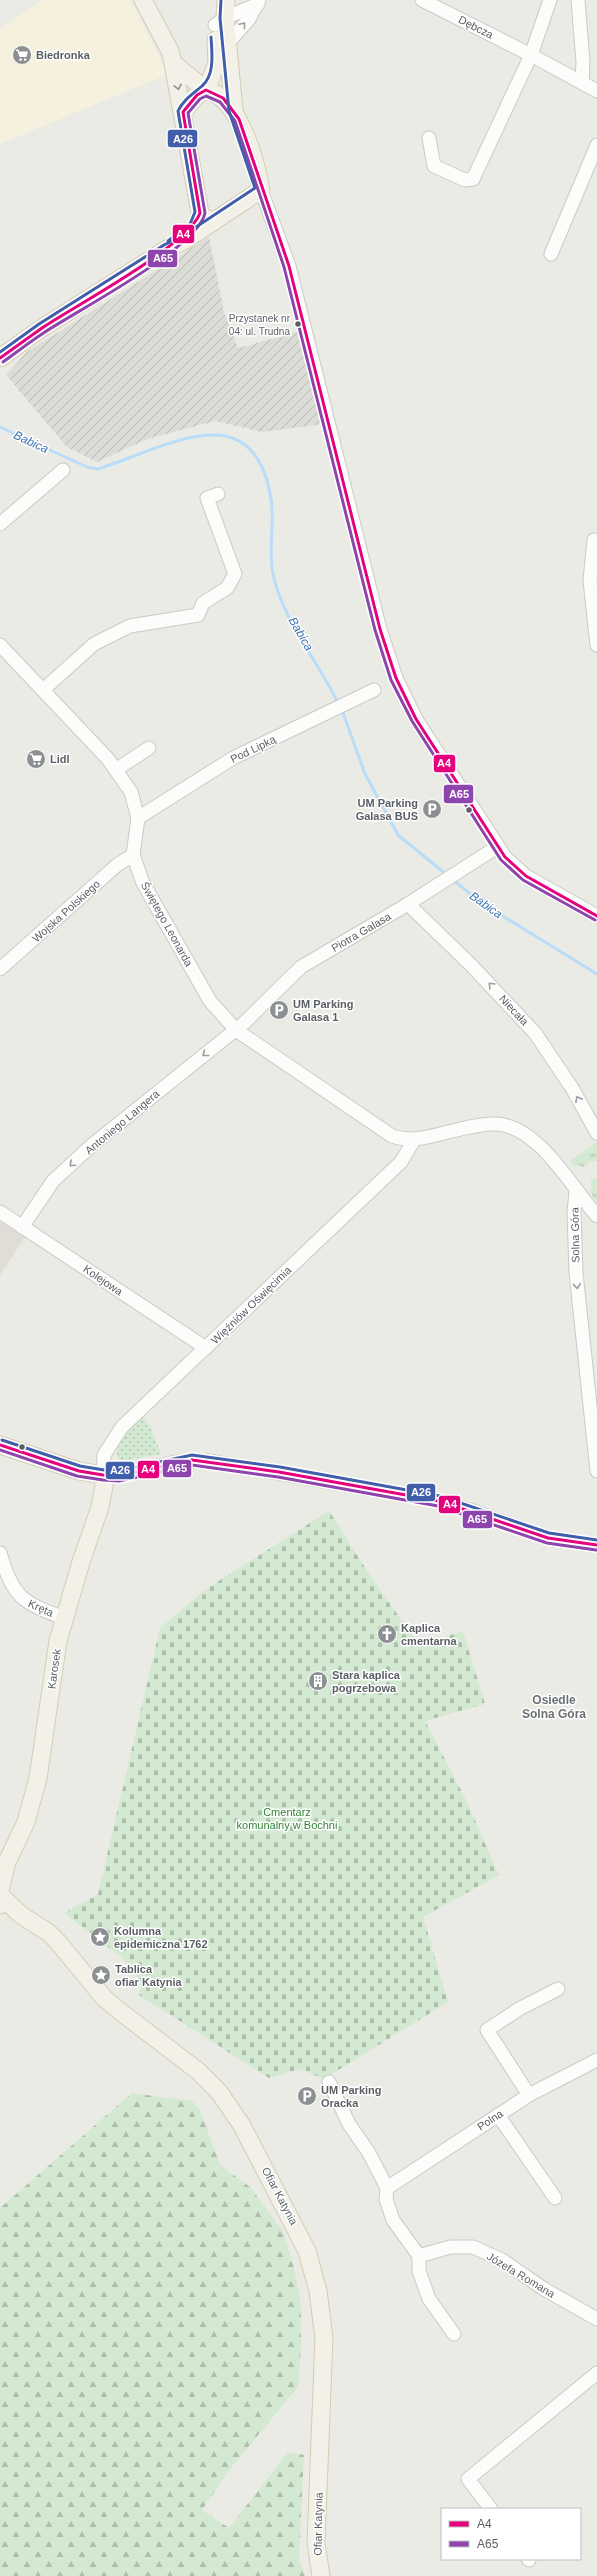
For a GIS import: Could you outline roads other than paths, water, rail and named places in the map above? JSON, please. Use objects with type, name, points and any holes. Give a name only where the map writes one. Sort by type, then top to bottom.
[{"type":"main road","points":[[143,0],[170,51],[208,217]]},
{"type":"main road","points":[[0,358],[42,328],[167,248],[187,240],[208,217],[262,190],[234,110],[228,44],[220,21],[216,0]]},
{"type":"main road","points":[[183,112],[197,95],[206,90],[217,63],[220,21],[226,0]]},
{"type":"main road","points":[[173,63],[206,90],[223,98],[234,110]]},
{"type":"main road","points":[[0,1445],[79,1471],[103,1476]]},
{"type":"main road","name":"Karosek","points":[[1,1901],[4,1866],[26,1822],[38,1778],[57,1648],[64,1618],[100,1507],[104,1486],[103,1476]]},
{"type":"main road","name":"Ofiar Katynia","points":[[1,1901],[58,1942],[104,1998],[198,2071],[219,2092],[241,2124],[298,2230],[315,2278],[323,2326],[316,2544],[321,2576]]},
{"type":"street","name":"Dębcza","points":[[422,0],[531,54],[597,91]]},
{"type":"street","points":[[429,138],[434,166],[465,180],[473,179],[531,54],[550,0]]},
{"type":"street","points":[[578,0],[583,62],[582,83]]},
{"type":"street","points":[[220,21],[259,2]]},
{"type":"street","points":[[228,44],[259,2]]},
{"type":"street","points":[[551,254],[597,145]]},
{"type":"street","points":[[262,190],[289,266],[380,629],[396,678],[416,719],[505,858],[526,876],[597,916]]},
{"type":"street","points":[[0,524],[63,470]]},
{"type":"street","points":[[43,690],[94,644],[130,626],[198,615],[203,603],[227,588],[235,574],[207,498],[218,494]]},
{"type":"street","points":[[597,541],[594,540],[590,581],[597,645]]},
{"type":"street","name":"Świętego Leonarda","points":[[0,645],[117,769],[131,792],[138,818],[133,855],[143,883],[210,1000],[236,1030],[392,1136],[414,1140]]},
{"type":"street","name":"Pod Lipką","points":[[138,818],[233,758],[374,690]]},
{"type":"street","points":[[117,769],[149,748]]},
{"type":"street","name":"Piotra Galasa","points":[[236,1030],[301,967],[408,904],[497,847]]},
{"type":"street","name":"Wojska Polskiego","points":[[0,970],[117,865],[133,855]]},
{"type":"street","name":"Niecała","points":[[408,904],[467,960],[535,1033],[568,1082],[597,1133]]},
{"type":"street","name":"Antoniego Langera","points":[[22,1227],[53,1181],[92,1145],[236,1030]]},
{"type":"street","name":"Solna Góra","points":[[414,1140],[481,1124],[514,1127],[540,1144],[576,1191],[574,1212],[576,1273],[597,1471]]},
{"type":"street","name":"Więźniów Oświęcimia","points":[[103,1476],[104,1455],[116,1434],[401,1162],[414,1140]]},
{"type":"street","points":[[576,1191],[597,1216]]},
{"type":"street","name":"Kolejowa","points":[[0,1212],[206,1348]]},
{"type":"street","points":[[103,1476],[118,1476],[176,1462],[209,1461],[439,1501],[473,1510],[548,1538],[597,1546]]},
{"type":"street","name":"Kręta","points":[[0,1553],[7,1576],[18,1596],[34,1607],[64,1618]]},
{"type":"street","points":[[529,2095],[487,2030],[519,2009],[558,1989]]},
{"type":"street","name":"Polna","points":[[388,2188],[529,2095],[597,2060]]},
{"type":"street","points":[[329,2082],[349,2124],[369,2153],[388,2188],[386,2199],[393,2220],[419,2256],[419,2271],[423,2286],[436,2311],[454,2334]]},
{"type":"street","points":[[498,2115],[555,2198]]},
{"type":"street","name":"Józefa Romana","points":[[419,2256],[450,2247],[472,2247],[502,2260],[544,2289],[597,2319]]},
{"type":"street","points":[[490,2508],[468,2480],[597,2373]]},
{"type":"waterway","name":"Babica","points":[[0,427],[87,467],[98,469],[177,441],[202,436],[226,436],[246,446],[261,466],[271,499],[272,565],[278,591],[293,624],[338,703]]},
{"type":"waterway","name":"Babica","points":[[342,710],[365,774],[398,835],[447,875]]},
{"type":"waterway","name":"Babica","points":[[453,880],[483,904],[597,974]]},
{"type":"place","name":"Biedronka","points":[[22,55]]},
{"type":"place","name":"Przystanek nr 04: ul. Trudna","points":[[298,324]]},
{"type":"place","name":"Lidl","points":[[36,759]]},
{"type":"place","name":"UM Parking Galasa BUS","points":[[432,809]]},
{"type":"place","name":"UM Parking Galasa 1","points":[[279,1010]]},
{"type":"place","name":"Kaplica cmentarna","points":[[387,1634]]},
{"type":"place","name":"Stara kaplica pogrzebowa","points":[[318,1681]]},
{"type":"place","name":"Kolumna epidemiczna 1762","points":[[100,1937]]},
{"type":"place","name":"Tablica ofiar Katynia","points":[[101,1975]]},
{"type":"place","name":"UM Parking Oracka","points":[[307,2096]]},
{"type":"district","name":"Osiedle Solna Góra","points":[[554,1707]]},
{"type":"park label","name":"Cmentarz komunalny w Bochni","points":[[287,1818]]}]
